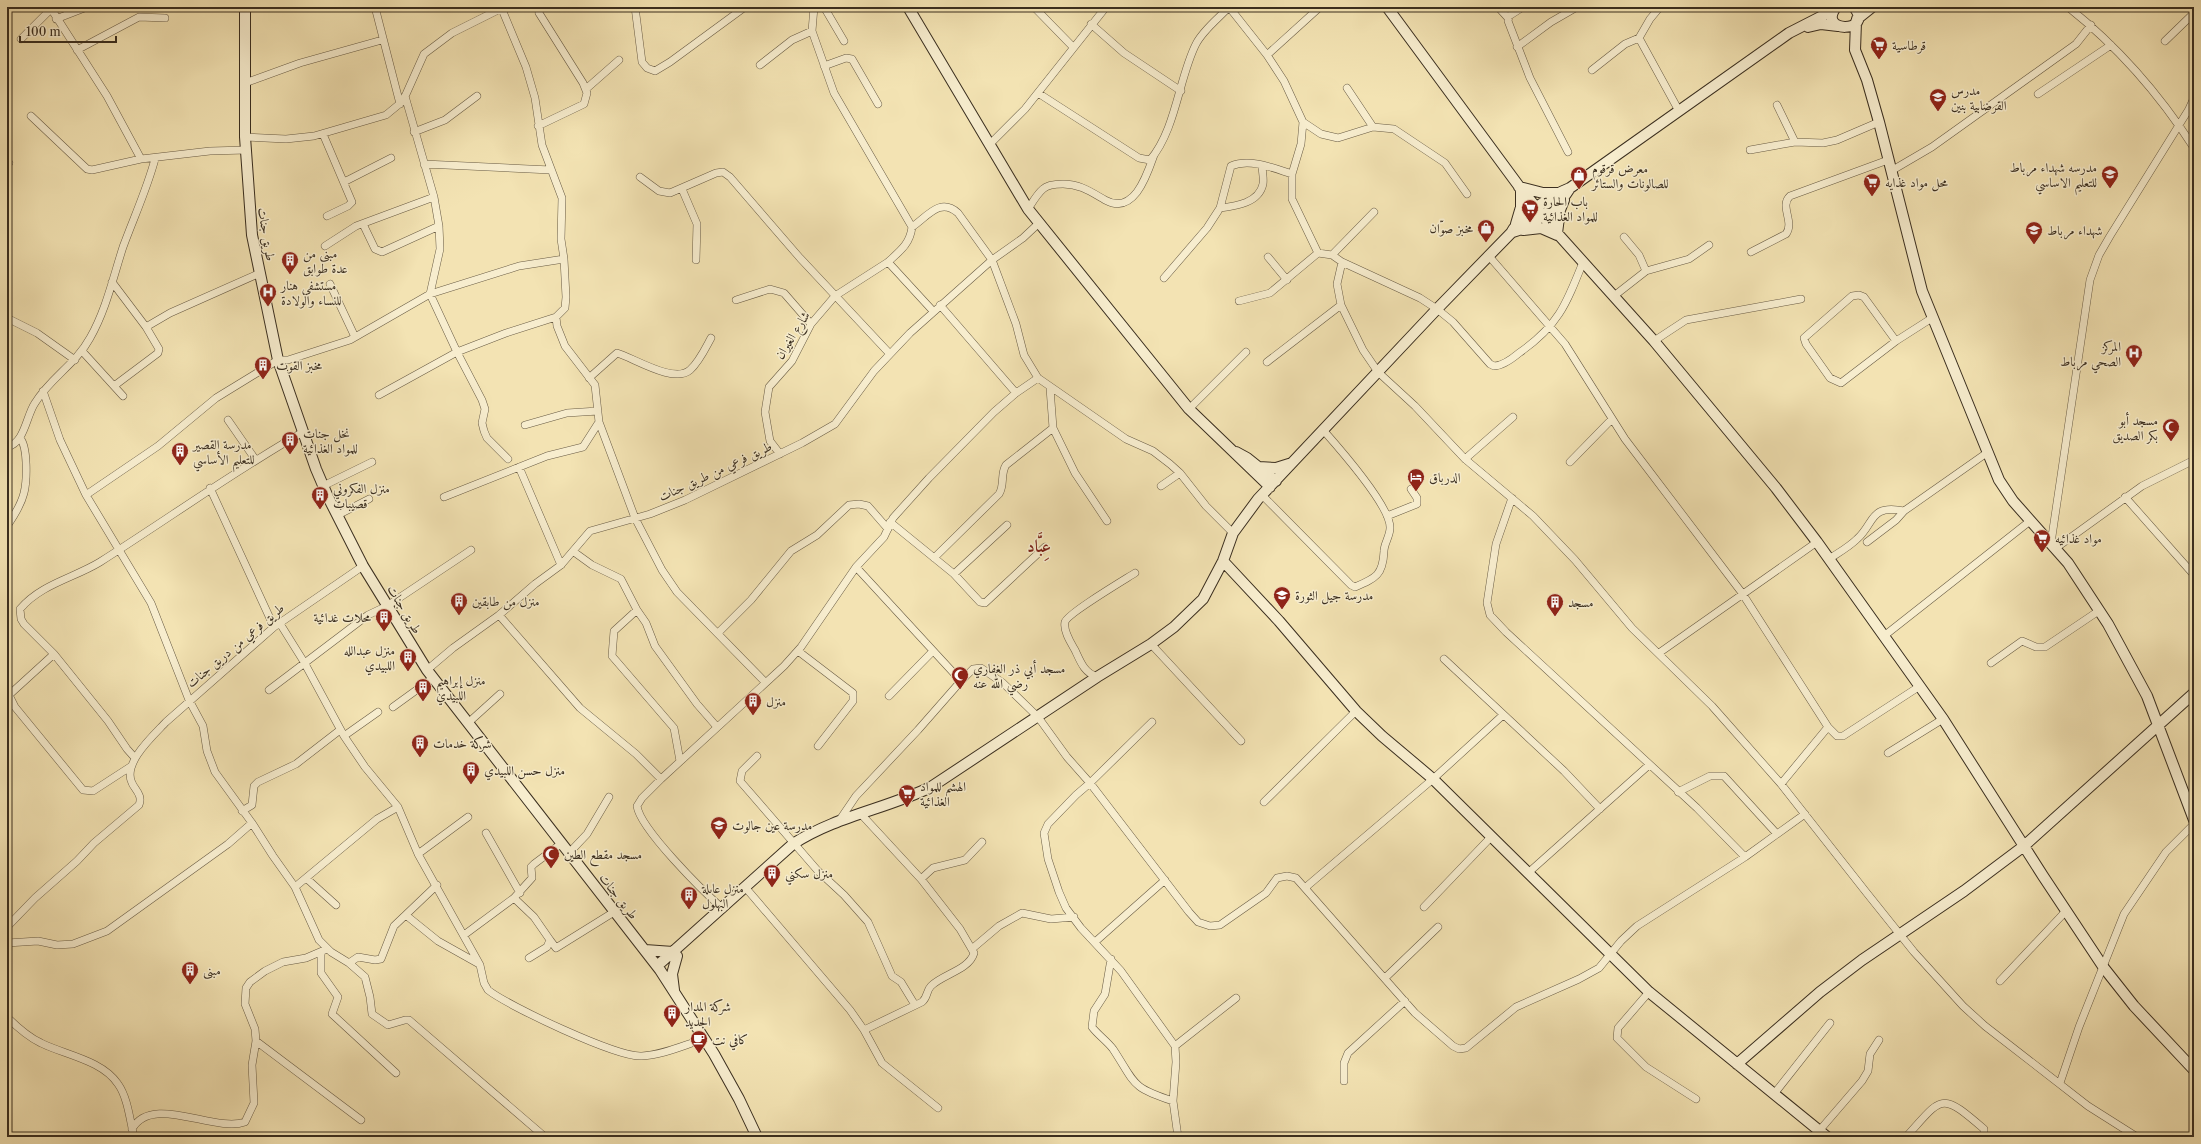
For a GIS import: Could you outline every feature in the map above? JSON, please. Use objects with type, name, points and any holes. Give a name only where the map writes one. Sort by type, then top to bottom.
[{"type":"street","points":[[56,19],[87,7]]},
{"type":"street","name":"طريق جنات","points":[[245,7],[245,137],[252,235],[278,360],[323,486],[363,566],[430,674],[659,969],[704,1039],[739,1099],[757,1137]]},
{"type":"street","points":[[375,7],[382,40],[400,104]]},
{"type":"street","points":[[245,137],[286,139],[323,134],[380,117],[400,104],[424,54],[452,33],[502,7],[532,85],[538,126],[551,170],[562,198],[561,239],[564,259],[565,308],[556,317],[506,333],[457,352],[379,395]]},
{"type":"street","points":[[635,7],[642,62],[647,68],[655,71],[670,62],[745,7]]},
{"type":"street","points":[[814,7],[812,31],[824,66],[838,99],[912,227],[940,206],[951,207],[958,213],[992,260],[1016,324],[1024,355],[1038,378],[1050,388],[1126,439],[1153,451],[1180,472],[1206,506],[1233,533]]},
{"type":"street","points":[[824,7],[844,41]]},
{"type":"street","points":[[908,7],[1028,209],[1188,409],[1234,451],[1247,458],[1257,471],[1273,484]]},
{"type":"street","points":[[1034,7],[1073,47]]},
{"type":"street","points":[[989,145],[1038,93],[1106,7]]},
{"type":"street","points":[[1028,209],[1044,188],[1057,184],[1072,184],[1084,188],[1107,201],[1118,204],[1132,198],[1144,184],[1154,155],[1181,91],[1197,42],[1229,7],[1267,55],[1284,81],[1303,122],[1301,144],[1292,174],[1292,199],[1318,253]]},
{"type":"street","points":[[1267,55],[1320,7]]},
{"type":"street","points":[[1387,7],[1520,188],[1558,234],[1654,341],[1776,488],[1817,542],[1920,686],[2104,968],[2134,1006],[2194,1070]]},
{"type":"street","points":[[1498,7],[1508,18],[1517,47],[1536,92],[1568,152]]},
{"type":"street","points":[[1508,18],[1523,7]]},
{"type":"street","points":[[1517,47],[1551,22],[1578,7]]},
{"type":"street","points":[[1592,70],[1625,44],[1639,38],[1650,19],[1660,7]]},
{"type":"street","points":[[1854,7],[1858,13],[1854,45]]},
{"type":"street","points":[[1790,33],[1821,24],[1852,27],[1872,7]]},
{"type":"street","points":[[2068,7],[2091,25],[2111,45],[2179,125],[2194,148]]},
{"type":"street","points":[[20,39],[50,8],[118,115],[141,159]]},
{"type":"street","points":[[1835,8],[1833,19],[1854,45],[1879,122],[1914,262],[1932,318],[1965,392],[2002,486],[2030,521],[2054,545],[2100,610],[2139,680],[2158,725],[2194,820]]},
{"type":"street","points":[[659,969],[675,954],[701,925],[714,917],[793,844],[809,834],[839,821],[912,796],[931,787],[1097,677],[1151,644],[1174,627],[1203,599],[1223,561],[1233,533],[1260,497],[1324,431],[1488,255],[1515,230],[1570,188],[1790,33],[1835,8]]},
{"type":"street","points":[[538,126],[584,104],[587,98],[586,89],[540,13]]},
{"type":"street","points":[[2165,41],[2194,13]]},
{"type":"street","points":[[77,50],[139,17],[165,18]]},
{"type":"street","points":[[1092,24],[1124,54],[1181,91]]},
{"type":"street","points":[[1891,171],[1932,147],[2076,44],[2091,25]]},
{"type":"street","points":[[760,65],[792,40],[812,31]]},
{"type":"street","points":[[1639,38],[1679,111]]},
{"type":"street","points":[[245,83],[300,63],[382,40]]},
{"type":"street","points":[[2038,94],[2111,45]]},
{"type":"street","points":[[824,66],[846,58],[852,59],[878,104]]},
{"type":"street","points":[[586,89],[619,60]]},
{"type":"street","points":[[1347,88],[1373,127]]},
{"type":"street","points":[[1038,93],[1139,158],[1150,160],[1154,155]]},
{"type":"street","points":[[405,96],[414,132],[434,196],[439,226],[440,249],[430,294],[457,352],[484,404],[482,424],[487,438],[508,459]]},
{"type":"street","points":[[414,132],[445,120],[476,96]]},
{"type":"street","points":[[2054,545],[2090,280],[2094,268],[2110,236],[2179,125],[2194,98]]},
{"type":"street","points":[[1777,105],[1795,142]]},
{"type":"street","points":[[31,116],[87,169],[104,169],[115,164],[141,159],[155,159],[210,151],[246,150]]},
{"type":"street","points":[[1303,122],[1321,134],[1338,138],[1373,127],[1394,129],[1445,163],[1468,194]]},
{"type":"street","points":[[1750,150],[1795,142],[1823,143],[1837,140],[1879,122]]},
{"type":"street","points":[[323,134],[352,203],[327,216]]},
{"type":"street","points":[[344,182],[391,158]]},
{"type":"street","points":[[7,447],[14,445],[20,438],[30,410],[43,391],[75,360],[82,351],[100,317],[123,248],[143,200],[155,159]]},
{"type":"street","points":[[1752,252],[1786,234],[1789,229],[1790,222],[1785,205],[1786,200],[1790,196],[1888,160]]},
{"type":"street","points":[[1164,278],[1207,228],[1220,208],[1231,166],[1239,163],[1262,165],[1292,174]]},
{"type":"street","points":[[424,164],[551,170]]},
{"type":"street","points":[[1220,208],[1237,206],[1249,202],[1260,191],[1263,184],[1262,165]]},
{"type":"street","points":[[640,177],[659,191],[670,193],[716,173],[723,172],[730,176],[835,296],[889,354]]},
{"type":"street","points":[[1520,188],[1543,194],[1562,195]]},
{"type":"street","points":[[1515,230],[1521,211],[1520,188]]},
{"type":"street","points":[[682,189],[697,224],[696,260]]},
{"type":"street","points":[[1558,234],[1562,195]]},
{"type":"street","points":[[325,246],[363,224],[434,196]]},
{"type":"street","points":[[1332,255],[1374,212]]},
{"type":"street","name":"طريق فرعي من طريق جنات","points":[[393,707],[430,674],[453,648],[499,615],[535,584],[561,565],[574,552],[590,531],[635,518],[685,500],[780,454],[835,424],[854,396],[889,354],[933,311],[992,260],[1023,238],[1039,223]]},
{"type":"street","points":[[363,224],[375,249],[382,252],[439,226]]},
{"type":"street","name":"شارع الغيران","points":[[780,454],[770,441],[764,412],[769,387],[792,361],[811,324],[835,296],[888,262],[906,246],[911,236],[912,227]]},
{"type":"street","points":[[1515,230],[1541,228],[1558,234]]},
{"type":"street","points":[[1624,237],[1639,255],[1646,271]]},
{"type":"street","points":[[1614,296],[1646,271],[1689,259],[1708,246]]},
{"type":"street","points":[[1239,301],[1270,293],[1318,253],[1332,255],[1342,262],[1420,298],[1437,308],[1453,322],[1490,364],[1494,366],[1515,356],[1550,328],[1565,305],[1584,262]]},
{"type":"street","points":[[1488,255],[1565,344],[1612,419],[1635,452],[1742,593],[1828,727],[1837,736],[1843,736],[1920,686]]},
{"type":"street","points":[[1268,257],[1287,280]]},
{"type":"street","points":[[86,495],[158,446],[216,398],[278,360],[288,360],[355,337],[430,294],[519,266],[564,259]]},
{"type":"street","points":[[888,262],[933,311]]},
{"type":"street","points":[[1342,262],[1337,284],[1341,305],[1363,350],[1378,372],[1415,406],[1465,459],[1512,498],[1554,538],[1632,628],[1712,706],[1781,784],[1914,952],[1963,1006],[2012,1047],[2088,1106],[2137,1137]]},
{"type":"street","points":[[146,327],[170,313],[260,272]]},
{"type":"street","points":[[112,282],[146,327],[159,349],[158,353],[114,386]]},
{"type":"street","points":[[330,284],[355,337]]},
{"type":"street","points":[[736,300],[770,289],[784,293],[811,324]]},
{"type":"street","points":[[1896,341],[1864,297],[1859,295],[1852,296],[1804,338],[1806,344],[1830,378],[1841,383],[1896,341],[1932,318]]},
{"type":"street","points":[[1654,341],[1686,320],[1801,299]]},
{"type":"street","points":[[940,305],[1016,393]]},
{"type":"street","points":[[1267,362],[1341,305]]},
{"type":"street","points":[[556,317],[561,339],[595,385],[599,422],[635,518],[662,570],[677,592],[765,682]]},
{"type":"street","points":[[7,318],[37,333],[75,360]]},
{"type":"street","points":[[589,378],[617,353],[629,356],[655,370],[681,375],[689,371],[696,364],[711,338]]},
{"type":"street","points":[[82,351],[122,396]]},
{"type":"street","points":[[1188,409],[1246,352]]},
{"type":"street","points":[[723,909],[701,890],[648,829],[638,813],[637,806],[642,798],[660,779],[784,666],[798,650],[856,567],[879,544],[889,526],[929,478],[1016,393],[1038,378]]},
{"type":"street","points":[[1050,388],[1053,428],[1075,473],[1107,521]]},
{"type":"street","points":[[43,391],[60,440],[86,495],[151,603],[189,700],[203,726],[207,751],[215,772],[252,823],[295,887],[314,933],[324,951],[349,963],[365,977],[369,990],[372,1014],[388,1025],[409,1020],[545,1137]]},
{"type":"street","points":[[526,425],[567,413],[598,411]]},
{"type":"street","points":[[1465,459],[1513,418]]},
{"type":"street","points":[[1570,462],[1612,419]]},
{"type":"street","points":[[228,420],[255,459]]},
{"type":"street","points":[[444,497],[547,456],[583,447],[599,422]]},
{"type":"street","points":[[934,558],[999,494],[1002,489],[1003,470],[1006,465],[1053,428]]},
{"type":"street","points":[[1257,471],[1260,497],[1354,587],[1380,572],[1384,564],[1384,551],[1390,527],[1387,516],[1359,470],[1324,431]]},
{"type":"street","points":[[135,758],[126,749],[108,722],[54,654],[24,624],[21,618],[20,609],[28,599],[55,583],[88,569],[255,459],[303,432]]},
{"type":"street","points":[[7,526],[19,506],[24,493],[25,448],[20,438]]},
{"type":"street","points":[[1867,542],[1896,520],[1904,511],[1988,452]]},
{"type":"street","points":[[2054,545],[2142,486],[2194,460]]},
{"type":"street","points":[[323,486],[372,462]]},
{"type":"street","points":[[1257,471],[1276,468],[1294,462]]},
{"type":"street","points":[[519,467],[561,565]]},
{"type":"street","points":[[1160,486],[1180,472]]},
{"type":"street","points":[[210,488],[277,625],[304,662],[342,733],[366,767],[398,807],[418,854],[437,885],[480,964],[484,983],[493,994],[558,1027],[617,1052],[641,1057],[664,1052],[704,1039]]},
{"type":"street","points":[[1387,516],[1417,504],[1417,498],[1411,489]]},
{"type":"street","points":[[1512,498],[1496,544],[1487,604],[1488,612],[1506,632],[1678,792],[1745,857]]},
{"type":"street","points":[[2125,498],[2194,575]]},
{"type":"street","points":[[338,515],[369,499]]},
{"type":"street","points":[[718,634],[751,600],[791,551],[817,535],[846,507],[853,504],[868,506],[889,526],[954,574],[980,602],[985,603],[1046,547]]},
{"type":"street","points":[[1829,559],[1858,538],[1869,521],[1876,514],[1890,509],[1904,511]]},
{"type":"street","points":[[1884,636],[2030,521]]},
{"type":"street","points":[[954,574],[1006,525]]},
{"type":"street","points":[[1658,653],[1817,542]]},
{"type":"street","points":[[269,690],[368,615],[387,606],[471,550]]},
{"type":"street","points":[[574,552],[592,565],[621,579],[637,610],[646,623],[655,646],[697,704],[717,727]]},
{"type":"street","points":[[1223,561],[1279,621],[1356,711],[1382,736],[1433,779],[1649,992],[1823,1134],[1868,1071],[1870,1054],[1879,1040]]},
{"type":"street","name":"طريق فرعي من دريق جنات","points":[[130,768],[135,758],[151,738],[189,700],[277,625],[363,566]]},
{"type":"street","points":[[856,567],[960,681]]},
{"type":"street","points":[[1097,677],[1085,671],[1066,633],[1064,623],[1066,618],[1135,573]]},
{"type":"street","points":[[637,610],[614,631],[612,656],[674,728],[680,762]]},
{"type":"street","points":[[1991,663],[2022,641],[2036,648],[2045,647],[2100,610]]},
{"type":"street","points":[[499,615],[580,708],[636,754],[660,779]]},
{"type":"street","points":[[1151,644],[1241,740]]},
{"type":"street","points":[[798,650],[853,693],[854,696],[854,700],[818,746]]},
{"type":"street","points":[[889,696],[932,651]]},
{"type":"street","points":[[54,654],[8,696],[22,716],[83,790],[93,791],[130,768]]},
{"type":"street","points":[[1444,659],[1564,771],[1600,809]]},
{"type":"street","points":[[839,821],[856,796],[918,730],[960,681],[973,669],[981,668],[988,670],[1038,717],[1067,757],[1090,783],[1198,922],[1210,926],[1220,925],[1266,893],[1277,878],[1287,876],[1296,878],[1306,887],[1365,958],[1426,1023],[1452,1046],[1463,1049],[1516,1007],[1589,975],[1603,964],[1621,941],[1637,926],[1745,857],[1805,814]]},
{"type":"street","points":[[1737,1064],[1820,992],[1862,960],[1964,891],[2024,846],[2158,725],[2189,703],[2194,693]]},
{"type":"street","points":[[468,723],[500,694]]},
{"type":"street","points":[[1264,802],[1356,711]]},
{"type":"street","points":[[242,811],[252,805],[254,786],[258,782],[296,764],[342,733],[378,712]]},
{"type":"street","points":[[1306,887],[1433,779],[1503,715]]},
{"type":"street","points":[[1888,754],[1942,719]]},
{"type":"street","points":[[1152,722],[1076,795],[1048,824],[1044,833],[1047,853],[1056,883],[1066,908],[1111,959],[1175,1046],[1176,1062],[1173,1101],[1178,1137]]},
{"type":"street","points":[[1781,784],[1828,727]]},
{"type":"street","points":[[757,756],[742,771],[740,781],[793,844],[868,922],[892,976],[901,982],[915,1006]]},
{"type":"street","points":[[1528,874],[1649,765]]},
{"type":"street","points":[[7,927],[35,898],[77,861],[94,843],[140,805],[140,797],[130,779],[130,768]]},
{"type":"street","points":[[1678,792],[1710,776],[1724,776],[1777,834]]},
{"type":"street","points":[[569,853],[587,834],[609,797]]},
{"type":"street","points":[[295,887],[377,819],[398,807]]},
{"type":"street","points":[[860,813],[921,878],[973,948],[972,959],[931,986],[927,998],[915,1006],[864,1030]]},
{"type":"street","points":[[418,854],[468,817]]},
{"type":"street","points":[[7,943],[38,941],[57,945],[73,944],[107,930],[228,844],[252,823]]},
{"type":"street","points":[[2060,1083],[2079,1027],[2128,906],[2166,852],[2194,824]]},
{"type":"street","points":[[486,833],[517,895],[534,916],[556,948],[614,912]]},
{"type":"street","points":[[1424,907],[1492,836]]},
{"type":"street","points":[[921,878],[933,868],[965,860],[982,842]]},
{"type":"street","points":[[464,935],[517,895],[532,878],[531,867],[562,843]]},
{"type":"street","points":[[306,878],[336,905]]},
{"type":"street","points":[[1095,942],[1165,880]]},
{"type":"street","points":[[349,963],[358,957],[375,960],[381,958],[387,948],[390,933],[394,926],[437,885]]},
{"type":"street","points":[[745,887],[850,1010],[864,1030],[882,1063],[938,1108]]},
{"type":"street","points":[[2000,980],[2066,911]]},
{"type":"street","points":[[973,948],[998,926],[1022,912],[1052,919],[1074,917]]},
{"type":"street","points":[[406,916],[438,941],[480,964]]},
{"type":"street","points":[[1385,978],[1438,927]]},
{"type":"street","points":[[529,958],[547,947],[550,940]]},
{"type":"street","points":[[645,950],[675,954]]},
{"type":"street","points":[[132,1129],[136,1122],[142,1118],[165,1114],[229,1125],[245,1122],[254,1103],[252,1065],[256,1041],[255,1029],[245,1004],[244,995],[250,982],[265,971],[283,962],[306,958],[324,951]]},
{"type":"street","points":[[324,951],[321,973],[338,997],[332,1014],[396,1073]]},
{"type":"street","points":[[674,992],[672,974],[675,954]]},
{"type":"street","points":[[1111,959],[1106,994],[1094,1011],[1092,1027],[1111,1048],[1133,1083],[1147,1093],[1173,1101]]},
{"type":"street","points":[[1649,992],[1618,1028],[1617,1038],[1646,1067],[1696,1099]]},
{"type":"street","points":[[1175,1046],[1236,998]]},
{"type":"street","points":[[1344,1081],[1344,1063],[1348,1053],[1405,1001]]},
{"type":"street","points":[[7,1017],[35,1040],[90,1063],[111,1076],[121,1088],[134,1137]]},
{"type":"street","points":[[1774,1094],[1830,1023]]},
{"type":"street","points":[[256,1041],[361,1120]]},
{"type":"street","points":[[1906,1137],[1935,1106],[1946,1102],[1953,1104],[1984,1129],[1984,1137]]},
{"type":"place","name":"قرطاسية","points":[[1879,60]]},
{"type":"place","name":"مدرس القرضابية بنين","points":[[1938,112]]},
{"type":"place","name":"مدرسه شهداء مرباط للتعليم الاساسي","points":[[2110,189]]},
{"type":"place","name":"معرض قرقوم للصالونات والستائر","points":[[1579,190]]},
{"type":"place","name":"محل مواد غذايه","points":[[1872,197]]},
{"type":"place","name":"باب الحارة للمواد الغذائية","points":[[1530,223]]},
{"type":"place","name":"مخبز صوّان","points":[[1486,243]]},
{"type":"place","name":"شهداء مرباط","points":[[2034,245]]},
{"type":"place","name":"مبنى من عدة طوابق","points":[[290,275]]},
{"type":"place","name":"مستشفى هنار للنساء والولادة","points":[[268,307]]},
{"type":"place","name":"المركز الصحي مرباط","points":[[2134,368]]},
{"type":"place","name":"مخبز القوت","points":[[263,380]]},
{"type":"place","name":"مسجد أبو بكر الصديق","points":[[2171,442]]},
{"type":"place","name":"نخل جنات للمواد الغذائية","points":[[290,455]]},
{"type":"place","name":"مدرسة القصير للتعليم الأساسي","points":[[180,466]]},
{"type":"place","name":"الدرباق","points":[[1416,492]]},
{"type":"place","name":"منزل الفكروني قصيبات","points":[[320,510]]},
{"type":"place","name":"مواد غذائيه","points":[[2042,553]]},
{"type":"place","name":"مدرسة جيل الثورة","points":[[1282,610]]},
{"type":"place","name":"منزل من طابقين","points":[[459,616]]},
{"type":"place","name":"مسجد","points":[[1555,617]]},
{"type":"place","name":"محلات غدائية","points":[[384,632]]},
{"type":"place","name":"منزل عبدالله اللبيدي","points":[[408,672]]},
{"type":"place","name":"مسجد أبي ذر الغفاري رضي الله عنه","points":[[960,690]]},
{"type":"place","name":"منزل إبراهيم اللبيدي","points":[[423,702]]},
{"type":"place","name":"منزل","points":[[753,716]]},
{"type":"place","name":"شركة خدمات","points":[[420,758]]},
{"type":"place","name":"منزل حسن اللبيدي","points":[[471,785]]},
{"type":"place","name":"الهشم للمواد الغذائية","points":[[907,808]]},
{"type":"place","name":"مدرسة عين جالوت","points":[[719,840]]},
{"type":"place","name":"مسجد مقطع الطين","points":[[551,869]]},
{"type":"place","name":"منزل سكني","points":[[772,888]]},
{"type":"place","name":"منزل عاىلة البهلول","points":[[689,910]]},
{"type":"place","name":"مبنى","points":[[190,985]]},
{"type":"place","name":"شركة المدار الجديد","points":[[672,1028]]},
{"type":"place","name":"كافي نت","points":[[699,1054]]},
{"type":"district","name":"عِبَّاد","points":[[1039,546]]}]
